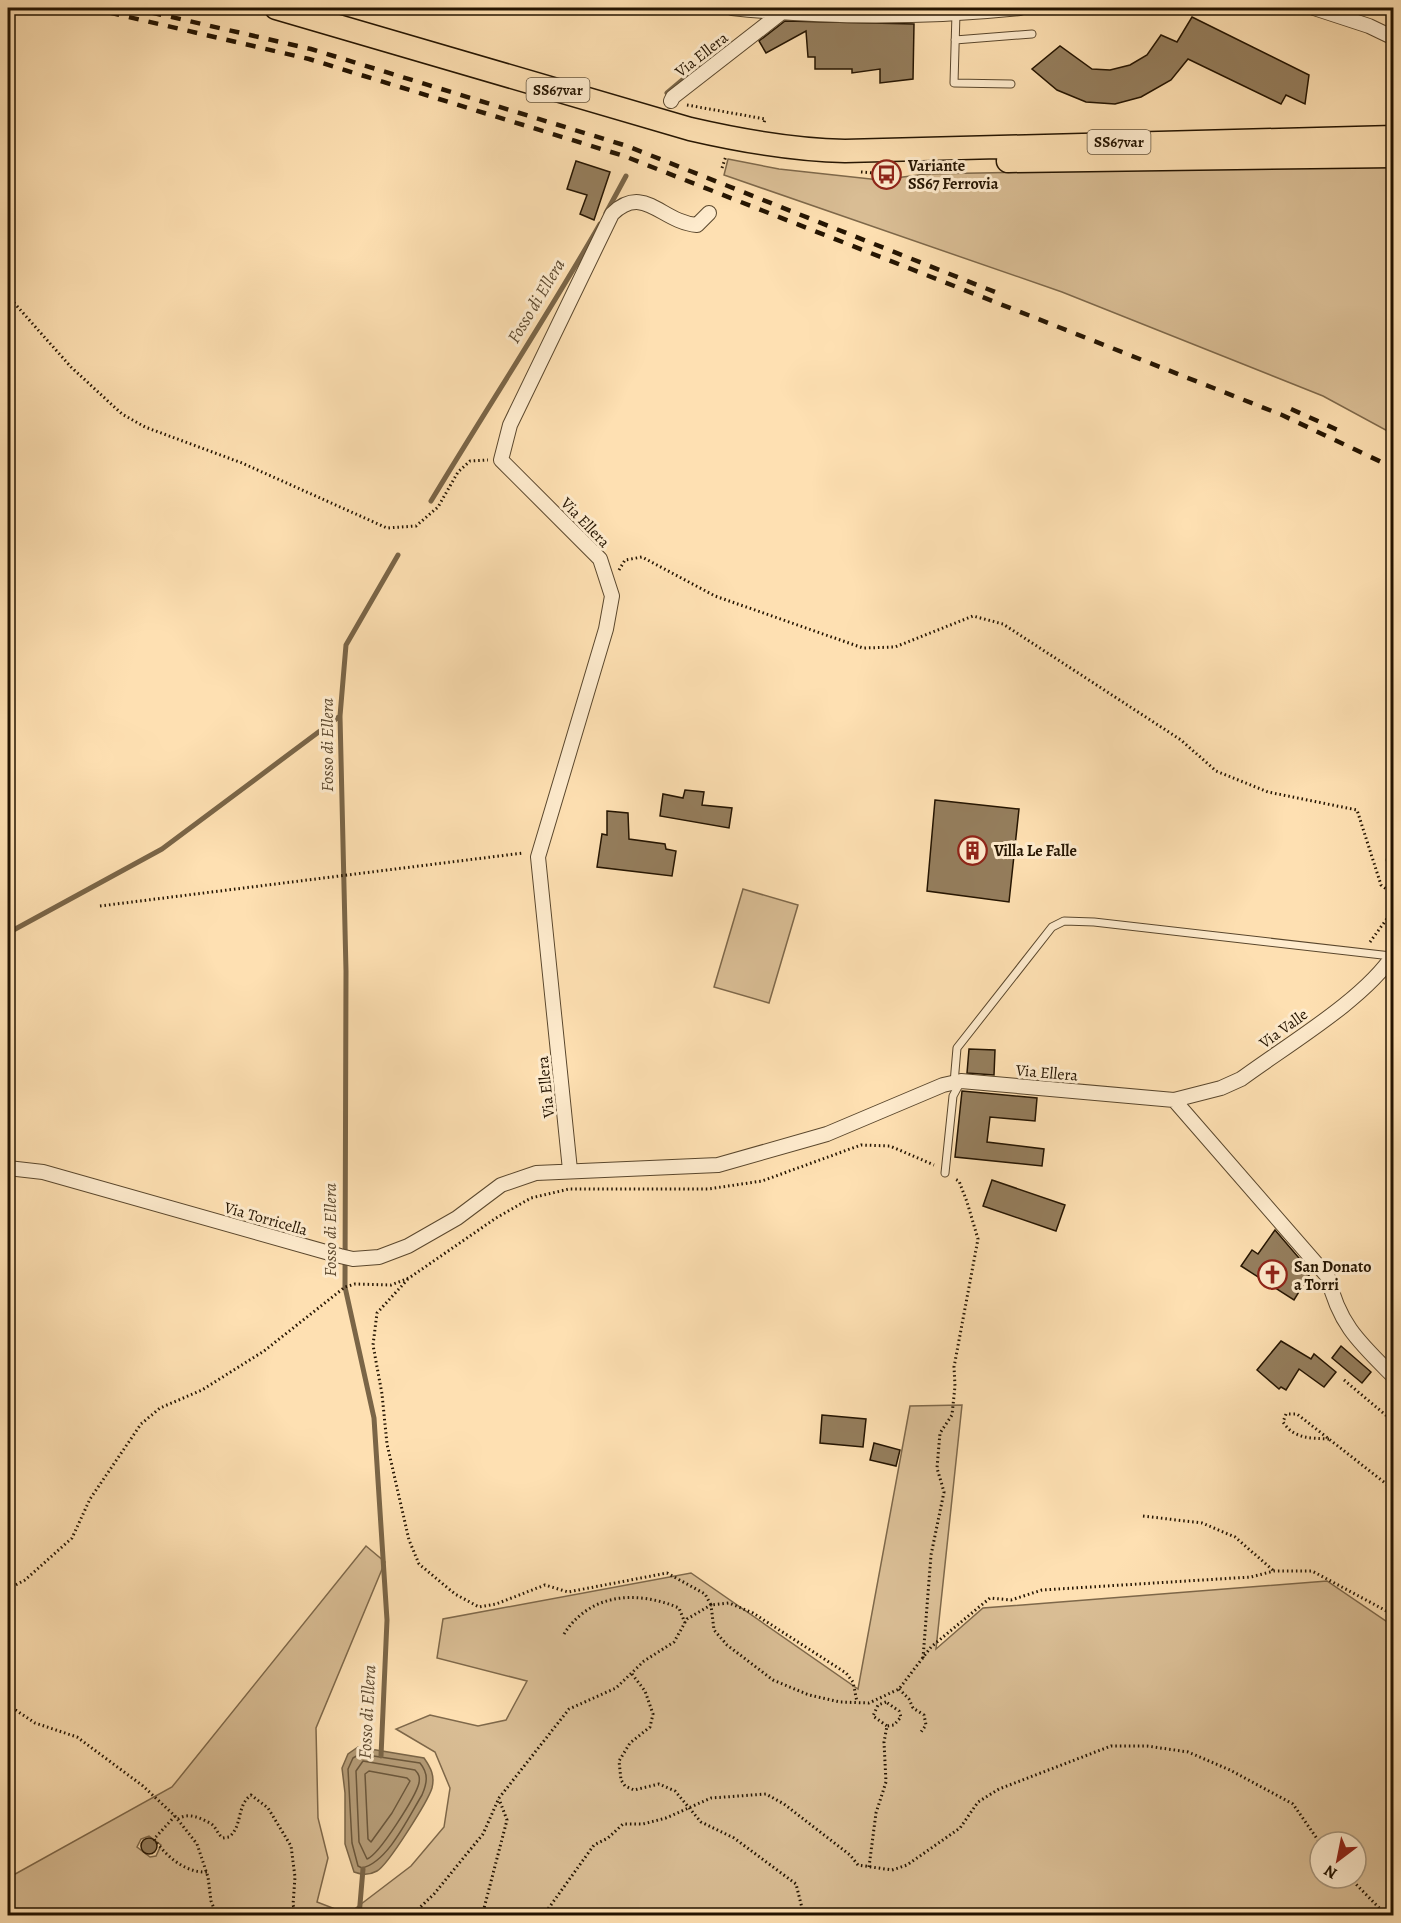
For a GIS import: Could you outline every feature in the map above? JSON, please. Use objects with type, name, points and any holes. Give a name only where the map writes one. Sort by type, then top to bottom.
[{"type":"main road","name":"SS67var","points":[[276,8],[690,129],[750,143],[800,150],[845,152],[933,162],[1394,156]]},
{"type":"main road","name":"SS67var","points":[[845,152],[1394,137]]},
{"type":"street","points":[[732,8],[781,13],[956,13],[1019,8]]},
{"type":"street","points":[[1314,8],[1369,26],[1394,38]]},
{"type":"street","name":"Via Ellera","points":[[671,101],[673,96],[781,13]]},
{"type":"street","points":[[501,460],[510,425],[612,214],[623,204],[640,201],[686,224],[697,225],[709,213]]},
{"type":"street","name":"Via Ellera","points":[[501,460],[600,559],[612,596],[606,629],[540,850],[570,1170],[718,1165],[827,1134],[957,1082],[1174,1100]]},
{"type":"street","name":"Via Valle","points":[[1174,1100],[1221,1088],[1241,1079],[1380,975],[1393,955]]},
{"type":"street","points":[[1174,1100],[1328,1277],[1334,1304],[1352,1334],[1394,1377]]},
{"type":"street","name":"Via Torricella","points":[[8,1168],[43,1172],[347,1258],[379,1257],[408,1246],[457,1218],[501,1185],[536,1173],[570,1170]]},
{"type":"lane","points":[[956,13],[954,83],[1011,84]]},
{"type":"lane","points":[[955,40],[1032,34]]},
{"type":"lane","points":[[945,1173],[953,1096],[957,1082],[957,1048],[1052,927],[1064,921],[1094,922],[1393,955]]},
{"type":"path","points":[[709,110],[765,119],[764,125]]},
{"type":"path","points":[[722,168],[726,156]]},
{"type":"path","points":[[8,296],[71,367],[122,414],[144,427],[242,463],[387,528],[416,526],[438,507],[458,472],[470,461],[501,460]]},
{"type":"path","points":[[609,586],[625,560],[642,556],[715,596],[863,648],[895,647],[973,616],[1003,624],[1181,740],[1216,771],[1268,792],[1357,810],[1381,885],[1394,895]]},
{"type":"path","points":[[100,906],[540,850]]},
{"type":"path","points":[[1363,952],[1394,909]]},
{"type":"path","points":[[923,1658],[931,1555],[944,1492],[937,1468],[940,1433],[952,1415],[954,1367],[978,1239],[959,1181],[929,1162],[890,1146],[861,1145],[752,1182],[708,1189],[569,1190],[531,1198],[496,1218],[409,1278],[377,1313],[373,1345],[382,1394],[387,1444],[409,1540],[418,1564],[455,1594],[479,1607],[496,1604],[545,1585],[568,1592],[667,1574],[705,1594],[711,1605],[714,1630],[727,1644],[773,1680],[809,1695],[840,1702],[869,1703],[899,1689],[923,1658],[931,1647],[990,1598],[1011,1600],[1042,1590],[1251,1577],[1274,1571],[1312,1571],[1394,1615]]},
{"type":"path","points":[[8,1589],[25,1580],[72,1538],[90,1499],[141,1424],[160,1408],[202,1390],[264,1352],[345,1287],[355,1284],[391,1285],[409,1278]]},
{"type":"path","points":[[1344,1380],[1394,1422]]},
{"type":"path","points":[[1329,1439],[1299,1437],[1288,1430],[1283,1422],[1286,1414],[1297,1414],[1329,1439],[1394,1490]]},
{"type":"path","points":[[1143,1516],[1202,1523],[1236,1537],[1274,1571]]},
{"type":"path","points":[[564,1634],[569,1625],[593,1604],[602,1600],[628,1597],[660,1601],[679,1608],[685,1623]]},
{"type":"path","points":[[411,1916],[434,1894],[483,1834],[499,1798],[569,1709],[616,1688],[674,1642],[685,1623],[711,1605],[729,1603],[753,1613],[846,1673],[854,1682],[857,1702]]},
{"type":"path","points":[[631,1674],[640,1683],[653,1714],[650,1727],[630,1743],[619,1761],[621,1780],[625,1786],[634,1790],[659,1784],[675,1791],[701,1822],[734,1838],[796,1884],[804,1916]]},
{"type":"path","points":[[899,1689],[909,1699],[913,1708],[924,1715],[926,1725],[921,1732]]},
{"type":"path","points":[[886,1697],[886,1702]]},
{"type":"path","points":[[886,1702],[899,1711],[901,1717],[894,1725],[887,1726],[873,1716],[878,1705],[886,1702]]},
{"type":"path","points":[[8,1704],[34,1723],[77,1737],[142,1786],[176,1818],[197,1844],[207,1872],[211,1901],[217,1916]]},
{"type":"path","points":[[868,1867],[876,1813],[886,1782],[884,1742],[887,1726]]},
{"type":"path","points":[[543,1916],[594,1845],[608,1838],[623,1824],[643,1824],[691,1809],[711,1798],[766,1794],[784,1804],[850,1855],[858,1865],[892,1870],[907,1865],[960,1828],[978,1802],[999,1789],[1111,1746],[1147,1746],[1188,1752],[1230,1770],[1293,1804],[1311,1830]]},
{"type":"path","points":[[207,1872],[186,1868],[164,1852],[154,1839],[176,1818],[184,1815],[195,1816],[210,1823],[223,1838],[229,1837],[240,1819],[240,1811],[247,1798],[251,1795],[258,1798],[268,1808],[291,1846],[296,1877],[293,1905],[297,1916]]},
{"type":"path","points":[[482,1916],[507,1820],[499,1798]]},
{"type":"path","points":[[8,1863],[13,1864]]},
{"type":"path","points":[[1362,1890],[1387,1916]]},
{"type":"shaded area","points":[[728,159],[779,169],[880,180],[926,174],[1393,165],[1393,434],[1323,396],[1062,292],[724,175]]},
{"type":"shaded area","points":[[743,889],[798,905],[769,1003],[714,987]]},
{"type":"shaded area","points":[[962,1405],[936,1649],[983,1608],[1327,1581],[1393,1626],[1393,1915],[8,1915],[8,1878],[172,1787],[366,1546],[385,1562],[316,1728],[318,1818],[328,1858],[317,1902],[348,1914],[411,1866],[444,1827],[450,1788],[435,1752],[396,1729],[430,1715],[478,1726],[506,1720],[527,1681],[437,1658],[443,1619],[691,1573],[858,1689],[910,1406]],"holes":[[[149,1836],[161,1845],[156,1856],[150,1857],[137,1847],[141,1839]]]},
{"type":"water","points":[[358,1747],[424,1758],[433,1776],[429,1795],[398,1846],[377,1871],[366,1874],[354,1872],[345,1844],[345,1793],[342,1768],[348,1754]]},
{"type":"building","points":[[1192,17],[1309,75],[1305,104],[1286,95],[1281,104],[1188,59],[1171,80],[1141,97],[1115,104],[1086,102],[1057,90],[1032,69],[1060,46],[1092,69],[1110,70],[1130,65],[1147,55],[1161,35],[1177,42]]},
{"type":"building","points":[[785,21],[914,24],[913,79],[880,83],[880,69],[852,73],[852,69],[815,69],[815,57],[808,57],[806,31],[766,53],[759,41]]},
{"type":"building","points":[[576,161],[610,172],[594,220],[580,214],[587,195],[567,189]]},
{"type":"building","points":[[685,790],[704,792],[702,805],[732,808],[729,828],[660,816],[663,794],[683,798]]},
{"type":"building","name":"Villa Le Falle","points":[[935,800],[1019,809],[1009,902],[927,891]]},
{"type":"building","points":[[607,811],[628,813],[629,839],[665,844],[666,849],[676,851],[672,876],[597,867],[602,834],[607,835]]},
{"type":"building","points":[[969,1049],[995,1050],[994,1075],[967,1073]]},
{"type":"building","points":[[962,1091],[1037,1098],[1035,1121],[990,1117],[987,1142],[1044,1149],[1042,1166],[955,1157]]},
{"type":"building","points":[[992,1180],[1065,1205],[1056,1231],[983,1206]]},
{"type":"building","points":[[1275,1230],[1311,1272],[1294,1300],[1241,1266],[1252,1250],[1258,1254]]},
{"type":"building","points":[[1281,1341],[1311,1359],[1314,1354],[1336,1372],[1324,1387],[1299,1369],[1286,1390],[1281,1387],[1279,1389],[1257,1370]]},
{"type":"building","points":[[1341,1346],[1371,1372],[1362,1383],[1332,1358]]},
{"type":"building","points":[[822,1415],[866,1419],[863,1447],[820,1443]]},
{"type":"building","points":[[874,1443],[900,1450],[896,1466],[870,1460]]},
{"type":"building","points":[[149,1838],[155,1840],[157,1846],[155,1852],[149,1854],[143,1852],[141,1846],[143,1840]]},
{"type":"waterway","name":"Fosso di Ellera","points":[[667,93],[712,55]]},
{"type":"waterway","name":"Fosso di Ellera","points":[[606,213],[626,176]]},
{"type":"waterway","name":"Fosso di Ellera","points":[[431,501],[600,224]]},
{"type":"waterway","name":"Fosso di Ellera","points":[[381,1756],[387,1620],[374,1418],[345,1287],[346,971],[340,716],[346,645],[398,555]]},
{"type":"waterway","points":[[8,933],[162,849],[340,716]]},
{"type":"waterway","points":[[1388,860],[1394,839]]},
{"type":"waterway","name":"Fosso di Ellera","points":[[359,1916],[363,1869]]},
{"type":"railway","points":[[90,8],[309,59],[624,156],[1282,415],[1394,468]]},
{"type":"railway","points":[[132,8],[311,49],[627,146],[995,292]]},
{"type":"railway","points":[[1291,409],[1340,431]]},
{"type":"place","name":"Variante SS67 Ferrovia","points":[[887,174]]},
{"type":"place","name":"Villa Le Falle","points":[[973,850]]},
{"type":"place","name":"San Donato a Torri","points":[[1273,1275]]}]
